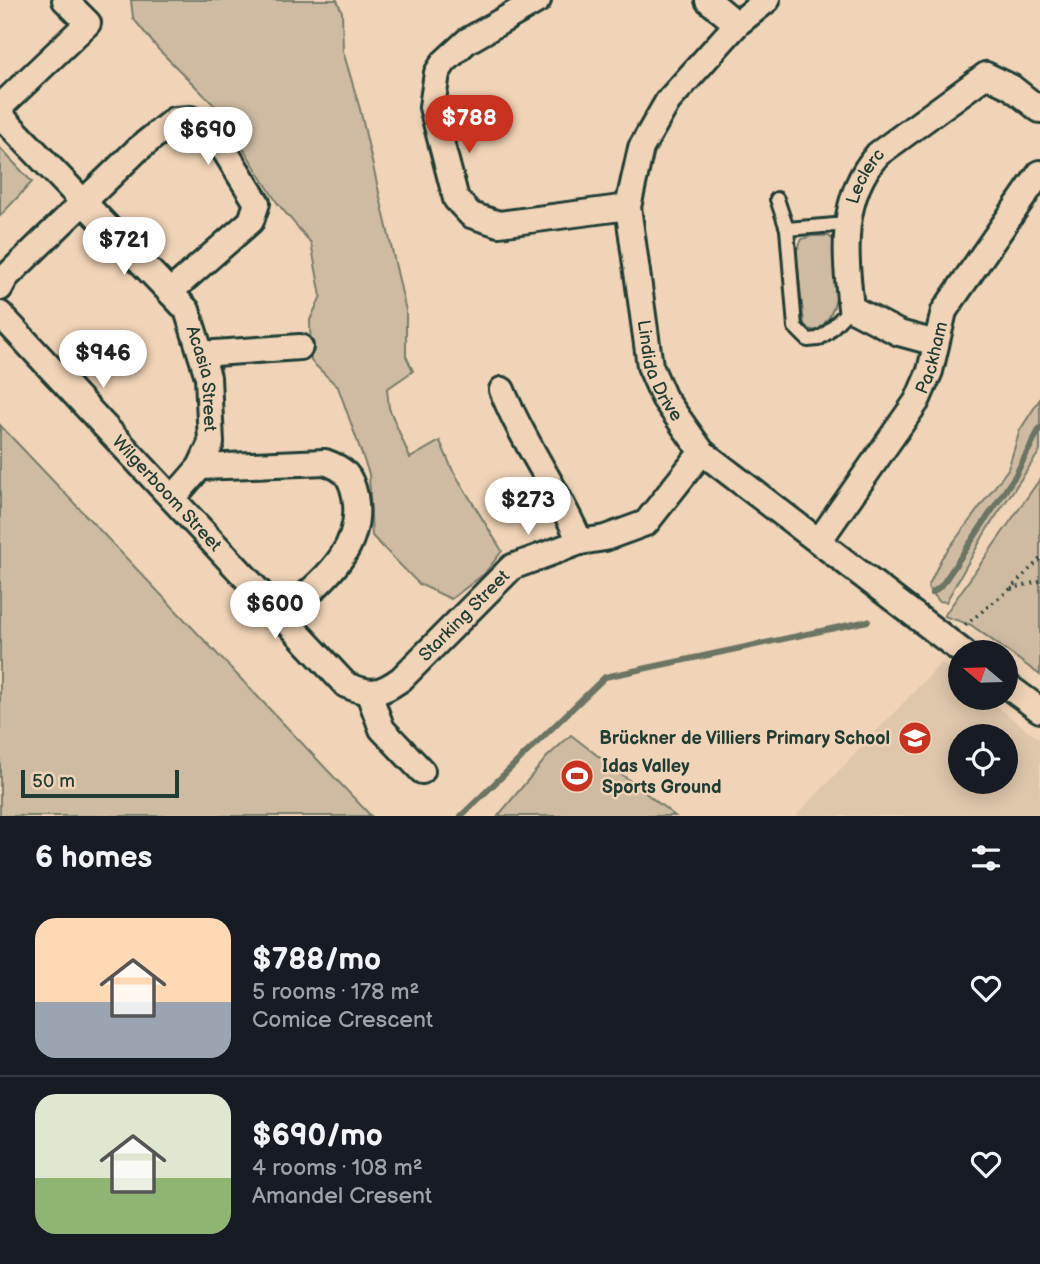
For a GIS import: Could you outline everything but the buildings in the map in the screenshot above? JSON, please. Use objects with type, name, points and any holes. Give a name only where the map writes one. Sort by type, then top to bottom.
[{"type":"street","points":[[0,107],[88,23],[65,0]]},
{"type":"street","points":[[538,0],[467,41],[444,62],[437,74],[432,107],[456,198],[471,215],[499,224],[628,207]]},
{"type":"street","points":[[708,0],[737,24]]},
{"type":"street","name":"Lindida Drive","points":[[767,0],[737,24],[668,101],[641,148],[628,207],[650,366],[664,398],[702,452],[956,640]]},
{"type":"street","name":"Leclerc","points":[[851,308],[845,247],[847,224],[854,191],[864,170],[878,155],[973,81],[986,75],[998,79],[1040,110]]},
{"type":"street","name":"Acasia Street","points":[[0,115],[187,310],[208,376],[211,443],[200,467],[173,498]]},
{"type":"street","points":[[0,288],[6,277],[137,150],[174,120],[191,119],[215,135],[257,203],[251,221],[170,292]]},
{"type":"street","name":"Packham","points":[[819,541],[917,401],[930,371],[944,311],[1040,173]]},
{"type":"street","points":[[851,308],[899,333],[936,343]]},
{"type":"street","name":"Wilgerboom Street","points":[[0,314],[346,685],[369,694]]},
{"type":"street","points":[[201,354],[300,347]]},
{"type":"street","points":[[502,390],[513,419],[567,512],[580,542]]},
{"type":"street","name":"Starking Street","points":[[369,694],[385,690],[401,679],[512,567],[580,542],[605,538],[646,523],[702,452]]},
{"type":"street","points":[[200,467],[326,462],[342,468],[352,480],[357,507],[354,538],[345,555],[282,616]]},
{"type":"street","points":[[369,694],[382,729],[422,771]]},
{"type":"street","points":[[1018,694],[1040,710]]},
{"type":"lane","points":[[777,199],[787,229],[795,327],[801,336],[808,340],[818,339],[851,308]]},
{"type":"lane","points":[[787,229],[847,224]]},
{"type":"path","points":[[963,640],[1040,559]]},
{"type":"path","points":[[1009,590],[1040,581]]},
{"type":"shaded area","points":[[131,0],[337,0],[342,12],[343,51],[360,109],[406,311],[406,356],[413,371],[387,389],[389,408],[410,458],[440,441],[452,469],[502,551],[484,574],[451,599],[419,584],[372,536],[369,474],[338,387],[311,361],[310,320],[321,296],[311,243],[278,204],[219,110],[158,49],[133,18]]},
{"type":"shaded area","points":[[0,148],[32,182],[0,216]]},
{"type":"shaded area","points":[[829,236],[836,243],[838,279],[835,301],[832,311],[818,331],[807,329],[804,324],[796,252],[802,239]]},
{"type":"shaded area","points":[[1040,399],[1040,451],[986,531],[946,602],[939,601],[928,587],[941,559],[1008,469],[1020,430]]},
{"type":"shaded area","points":[[0,425],[371,816],[0,816]]},
{"type":"shaded area","points":[[1040,479],[1040,675],[1018,659],[1018,640],[992,640],[971,625],[944,616]]},
{"type":"shaded area","name":"Brückner de Villiers Primary School","points":[[941,663],[948,669],[948,710],[1001,710],[1040,740],[1040,816],[796,816]]},
{"type":"shaded area","name":"Idas Valley Sports Ground","points":[[571,735],[675,816],[498,816],[547,757]]},
{"type":"waterway","points":[[932,593],[942,585],[1015,476],[1040,428]]},
{"type":"waterway","points":[[461,816],[605,677],[868,621]]},
{"type":"place","name":"Brückner de Villiers Primary School","points":[[915,738]]},
{"type":"place","name":"Idas Valley Sports Ground","points":[[577,776]]}]
